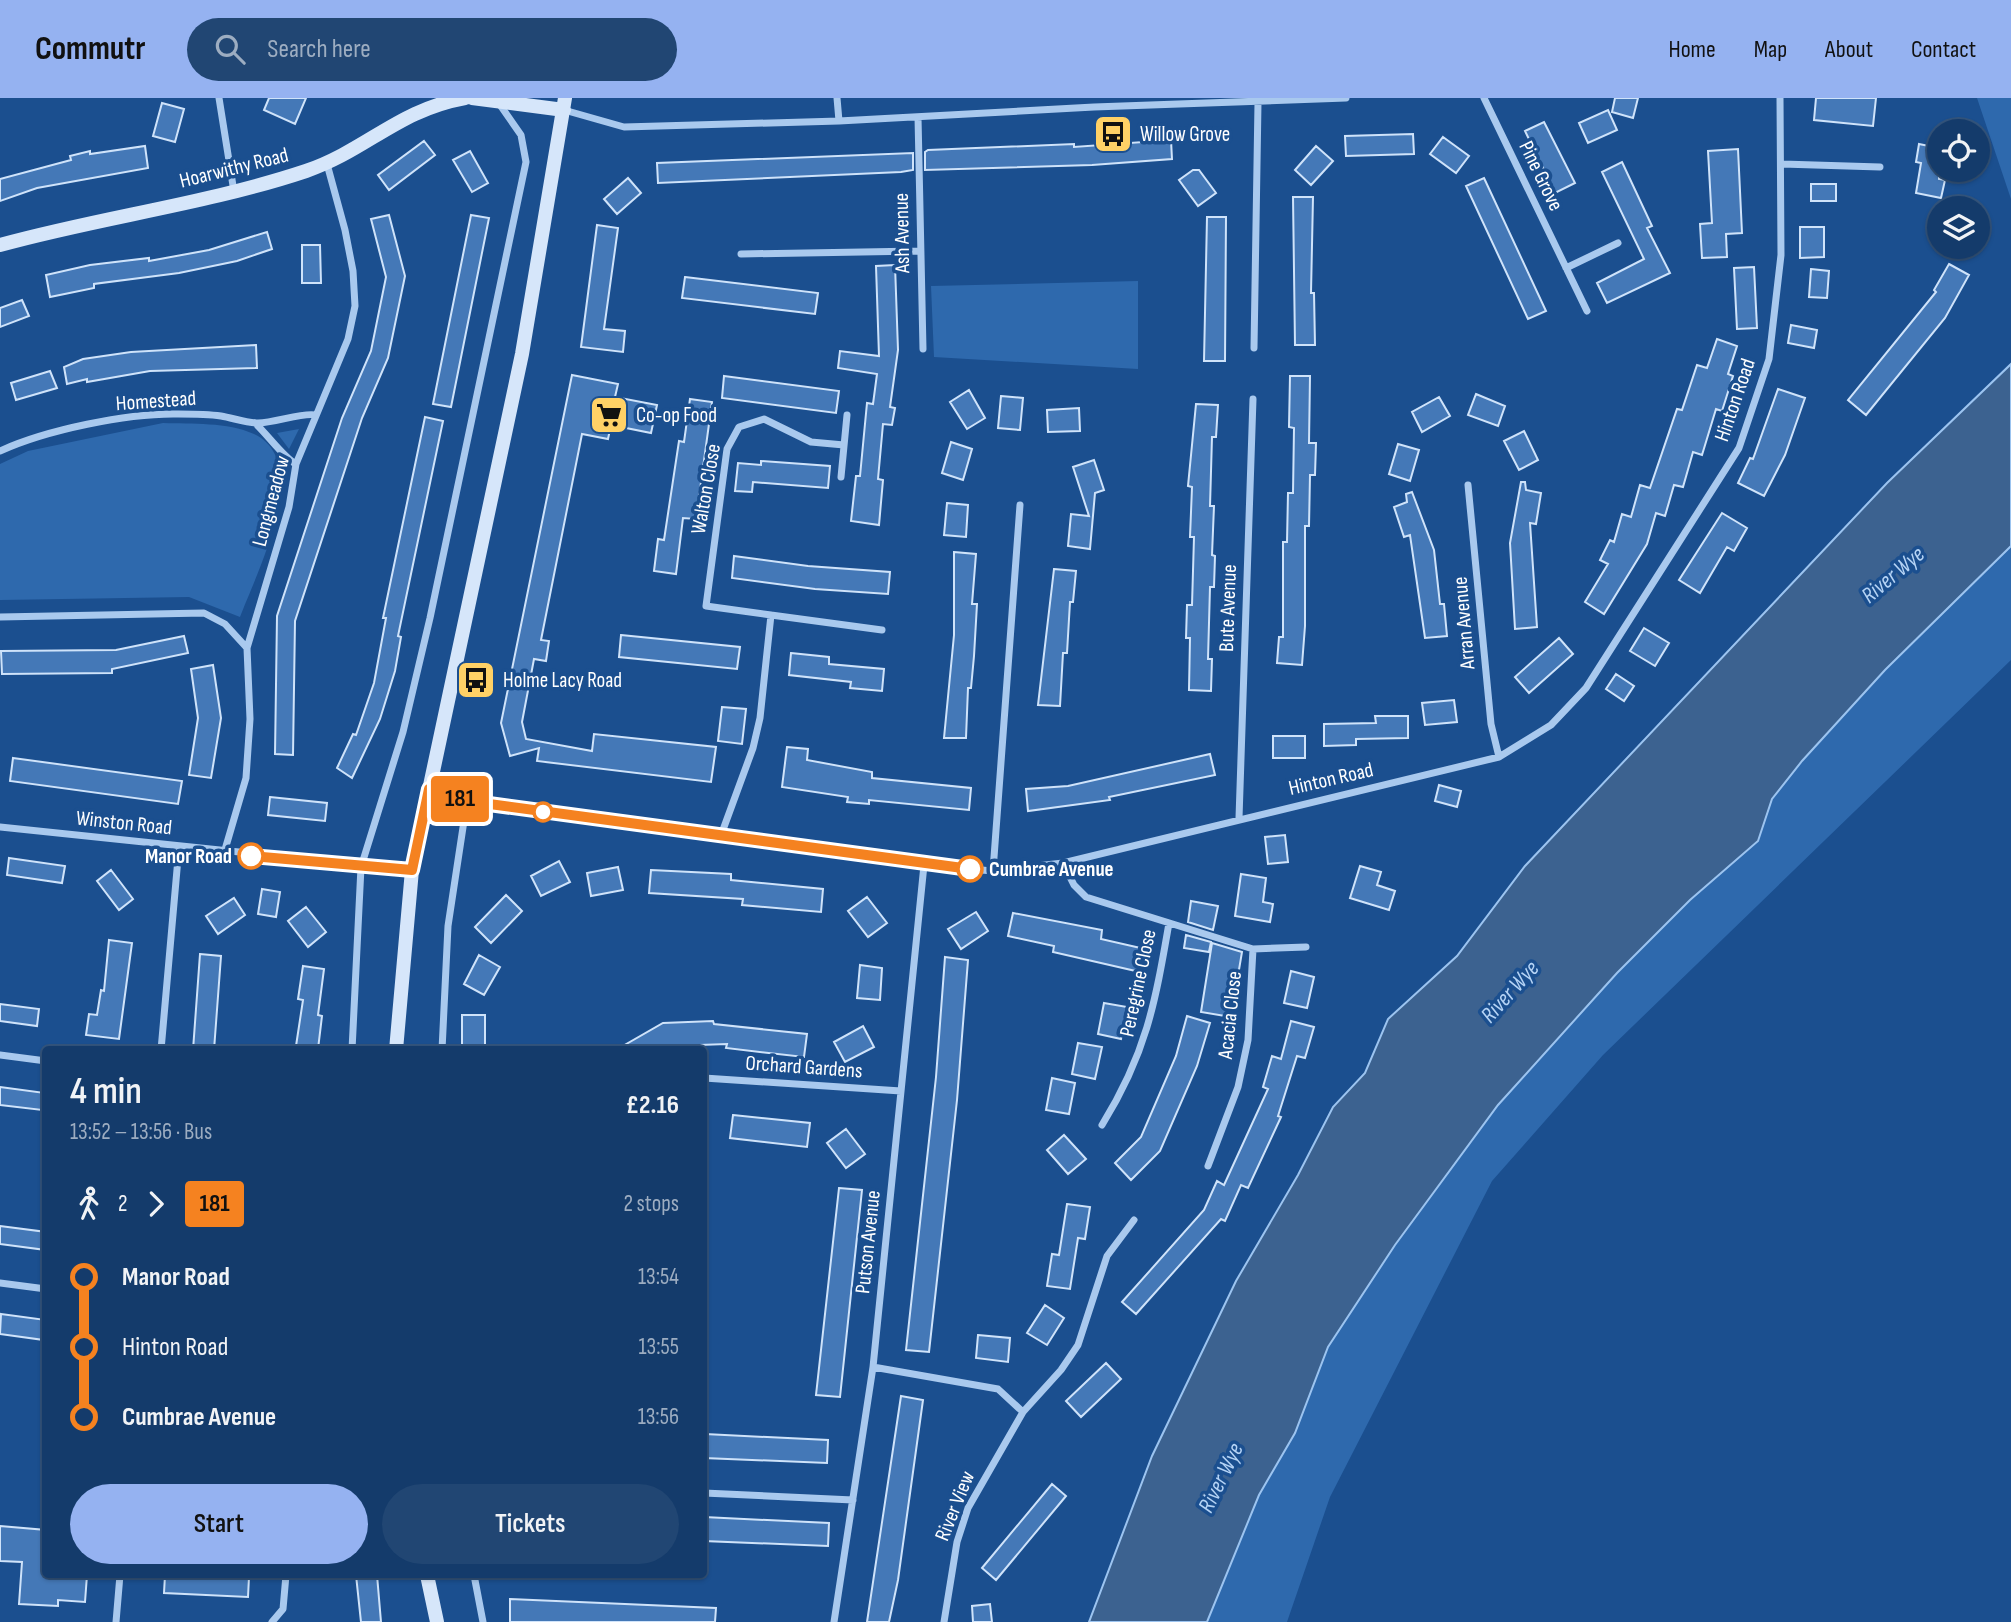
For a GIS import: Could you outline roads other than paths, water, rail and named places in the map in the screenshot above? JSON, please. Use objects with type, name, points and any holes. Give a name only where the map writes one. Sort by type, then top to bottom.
[{"type":"street","points":[[219,98],[234,192]]},
{"type":"street","name":"Hoarwithy Road","points":[[0,246],[52,231],[234,192],[327,163],[402,117],[435,103],[465,98]]},
{"type":"street","points":[[472,98],[498,102],[565,104],[624,127],[839,121],[1094,107],[1346,98]]},
{"type":"street","points":[[837,98],[839,121]]},
{"type":"street","points":[[1092,98],[1094,107]]},
{"type":"street","name":"Pine Grove","points":[[1485,98],[1587,311]]},
{"type":"street","name":"Hinton Road","points":[[429,789],[467,801],[720,838],[924,865],[993,871],[1063,863],[1239,818],[1499,757],[1551,724],[1586,688],[1739,448],[1769,359],[1781,255],[1780,98]]},
{"type":"street","points":[[352,1046],[361,867],[403,732],[430,618],[526,163],[521,135],[498,102]]},
{"type":"street","points":[[1254,348],[1258,103]]},
{"type":"street","points":[[396,1046],[412,870],[522,354],[565,104]]},
{"type":"street","name":"Ash Avenue","points":[[918,117],[923,349]]},
{"type":"street","name":"Longmeadow","points":[[224,853],[246,778],[250,719],[247,648],[289,507],[296,464],[348,339],[355,306],[353,271],[345,230],[327,163]]},
{"type":"street","points":[[1782,164],[1880,167]]},
{"type":"street","points":[[1566,268],[1618,243]]},
{"type":"street","points":[[740,254],[919,251]]},
{"type":"street","name":"Bute Avenue","points":[[1239,818],[1253,398]]},
{"type":"street","name":"Homestead","points":[[0,451],[22,441],[97,423],[161,415],[218,416],[255,424],[286,421],[307,413],[315,415]]},
{"type":"street","points":[[841,477],[847,415]]},
{"type":"street","name":"Walton Close","points":[[844,445],[811,442],[765,419],[739,427],[727,449],[706,606],[882,629]]},
{"type":"street","points":[[255,424],[275,441],[287,460],[296,464]]},
{"type":"street","name":"Arran Avenue","points":[[1468,485],[1491,724],[1499,757]]},
{"type":"street","points":[[993,871],[1020,505]]},
{"type":"street","points":[[0,617],[204,613],[225,624],[247,648]]},
{"type":"street","points":[[720,838],[753,748],[760,718],[771,615]]},
{"type":"street","points":[[442,1046],[448,926],[467,801]]},
{"type":"street","name":"Winston Road","points":[[0,827],[224,853],[412,870]]},
{"type":"street","points":[[161,1046],[179,847]]},
{"type":"street","name":"Acacia Close","points":[[1063,863],[1074,885],[1086,897],[1253,949],[1248,1040],[1238,1087],[1208,1166]]},
{"type":"street","name":"Putson Avenue","points":[[834,1622],[873,1367],[924,865]]},
{"type":"street","name":"Peregrine Close","points":[[1102,1125],[1143,1048],[1155,1006],[1170,923]]},
{"type":"street","points":[[1253,949],[1306,947]]},
{"type":"street","points":[[0,1055],[42,1060]]},
{"type":"street","name":"Orchard Gardens","points":[[707,1077],[901,1091]]},
{"type":"street","name":"River View","points":[[944,1622],[948,1585],[968,1508],[1023,1412],[1061,1370],[1078,1345],[1107,1256],[1133,1220]]},
{"type":"street","points":[[0,1283],[42,1288]]},
{"type":"street","points":[[873,1367],[998,1389],[1023,1412]]},
{"type":"street","points":[[707,1493],[853,1500]]},
{"type":"street","points":[[116,1622],[120,1578]]},
{"type":"street","points":[[272,1622],[283,1609],[286,1578]]},
{"type":"street","points":[[428,1578],[437,1622]]},
{"type":"street","points":[[475,1578],[483,1622]]},
{"type":"water","name":"River Wye","points":[[2011,364],[2011,546],[1885,670],[1802,761],[1772,799],[1758,841],[1690,900],[1617,973],[1498,1105],[1395,1245],[1328,1347],[1295,1433],[1259,1495],[1207,1622],[1089,1622],[1152,1456],[1236,1281],[1298,1175],[1333,1107],[1365,1073],[1388,1019],[1457,956],[1525,866],[1887,483]]},
{"type":"place","name":"Willow Grove","points":[[1113,134]]},
{"type":"place","name":"Co-op Food","points":[[609,415]]},
{"type":"place","name":"Holme Lacy Road","points":[[476,680]]},
{"type":"place","name":"Manor Road","points":[[251,856]]},
{"type":"place","name":"Cumbrae Avenue","points":[[970,869]]}]
